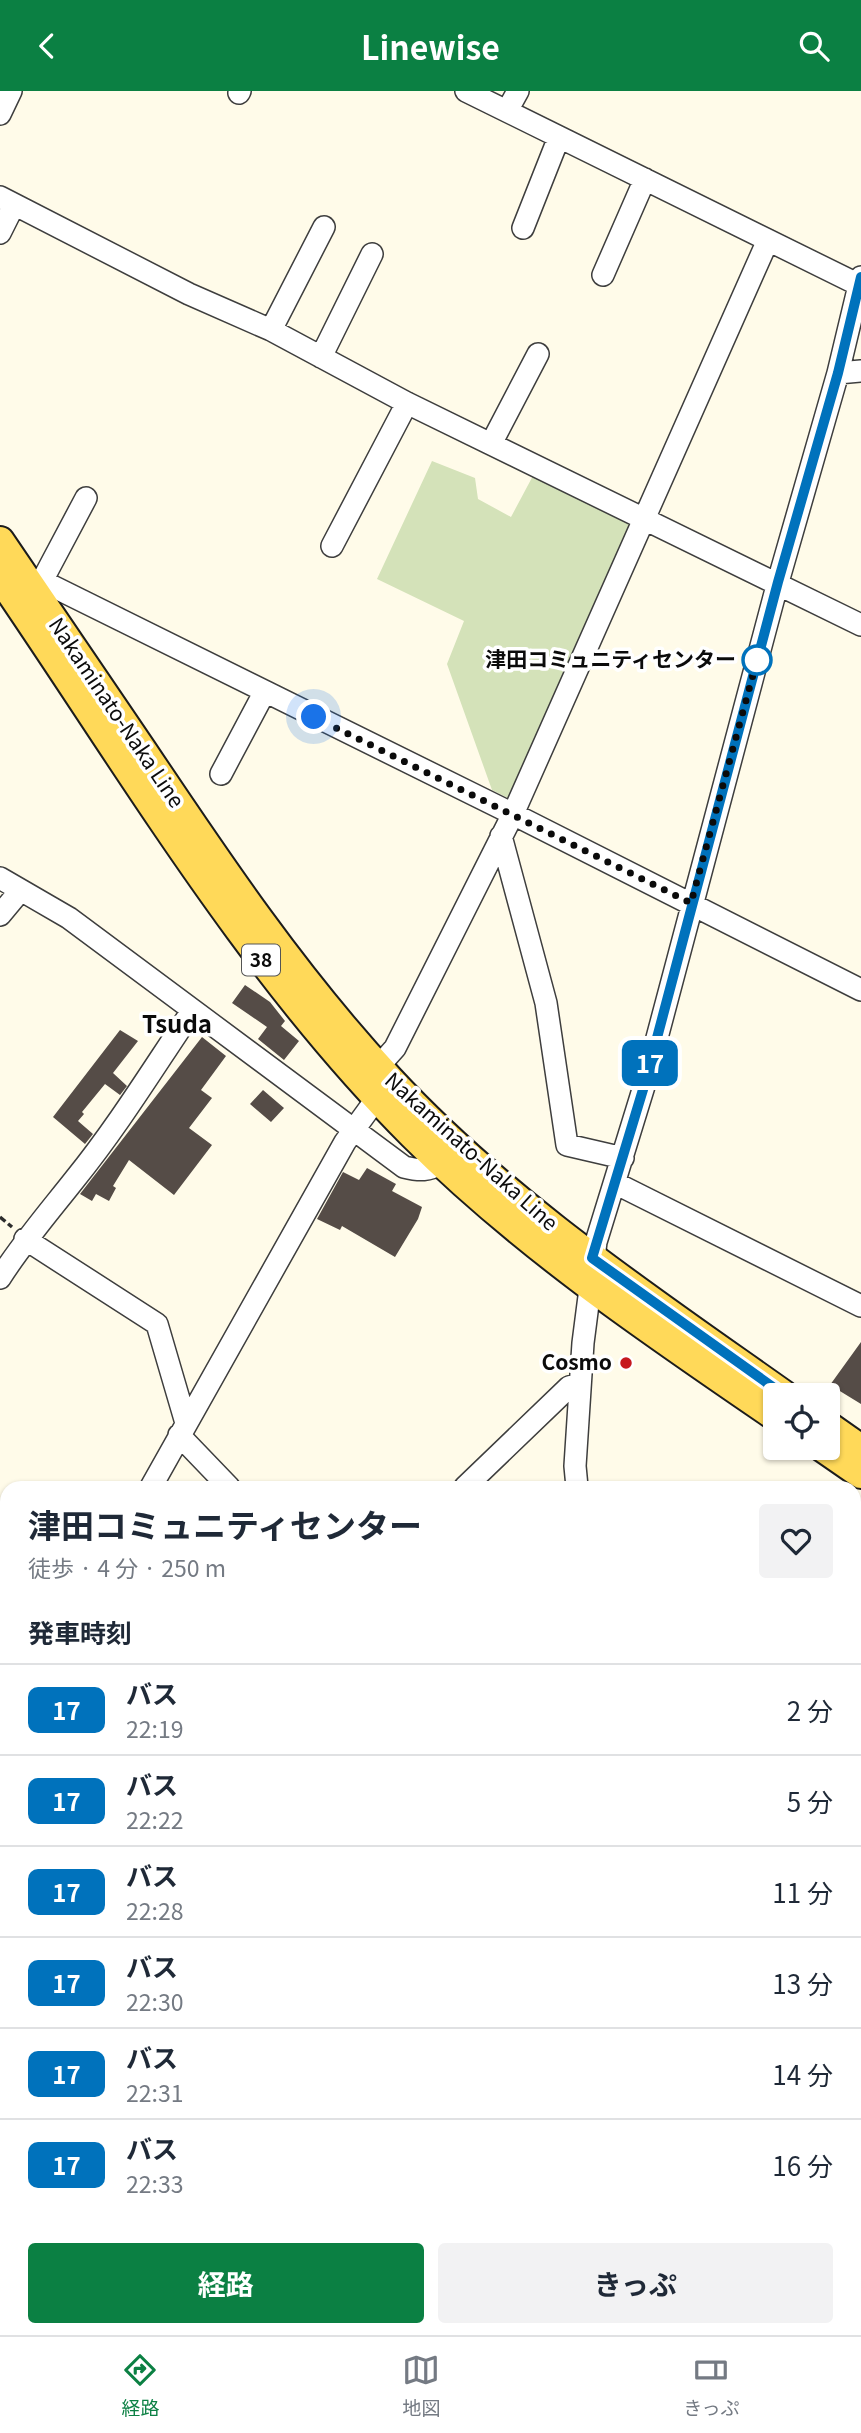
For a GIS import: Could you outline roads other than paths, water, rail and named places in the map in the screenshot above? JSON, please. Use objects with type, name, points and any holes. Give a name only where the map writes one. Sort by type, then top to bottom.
[{"type":"main road","name":"Nakaminato-Naka Line","points":[[0,541],[36,583],[238,893],[303,981],[378,1067],[458,1147],[551,1226],[590,1272],[763,1407]]},
{"type":"main road","name":"Nakaminato-Naka Line","points":[[0,577],[253,950],[377,1098],[501,1215],[765,1383]]},
{"type":"main road","points":[[840,1434],[861,1449]]},
{"type":"main road","points":[[840,1459],[861,1474]]},
{"type":"street","points":[[0,114],[11,91]]},
{"type":"street","points":[[466,91],[768,240],[860,281],[838,373],[778,582],[590,1272],[580,1384],[576,1481]]},
{"type":"street","points":[[508,111],[518,91]]},
{"type":"street","points":[[523,228],[559,137]]},
{"type":"street","points":[[603,275],[645,179]]},
{"type":"street","points":[[0,233],[7,201],[189,293],[271,330],[407,403],[492,442],[644,520],[778,582],[861,625]]},
{"type":"street","points":[[271,330],[324,227]]},
{"type":"street","points":[[378,1067],[394,1048],[513,814],[768,240]]},
{"type":"street","points":[[321,357],[372,254]]},
{"type":"street","points":[[492,442],[537,354]]},
{"type":"street","points":[[838,373],[861,371]]},
{"type":"street","points":[[332,546],[407,403]]},
{"type":"street","points":[[86,498],[36,583],[513,814],[861,990]]},
{"type":"street","points":[[221,774],[264,693]]},
{"type":"street","points":[[501,836],[546,1003],[567,1145],[623,1158]]},
{"type":"street","points":[[0,878],[69,918],[404,1167],[417,1171],[430,1170],[443,1163]]},
{"type":"street","points":[[0,915],[20,891]]},
{"type":"street","points":[[0,1278],[25,1239],[75,1179],[192,1011]]},
{"type":"street","points":[[154,1481],[353,1131],[377,1098]]},
{"type":"street","points":[[615,1183],[861,1306]]},
{"type":"street","points":[[25,1239],[157,1324],[183,1429],[224,1481]]},
{"type":"street","points":[[471,1481],[569,1387],[580,1384]]},
{"type":"place","name":"津田コミュニティセンター","points":[[757,660]]},
{"type":"place","name":"Cosmo","points":[[626,1363]]},
{"type":"district","name":"Tsuda","points":[[177,1025]]}]
